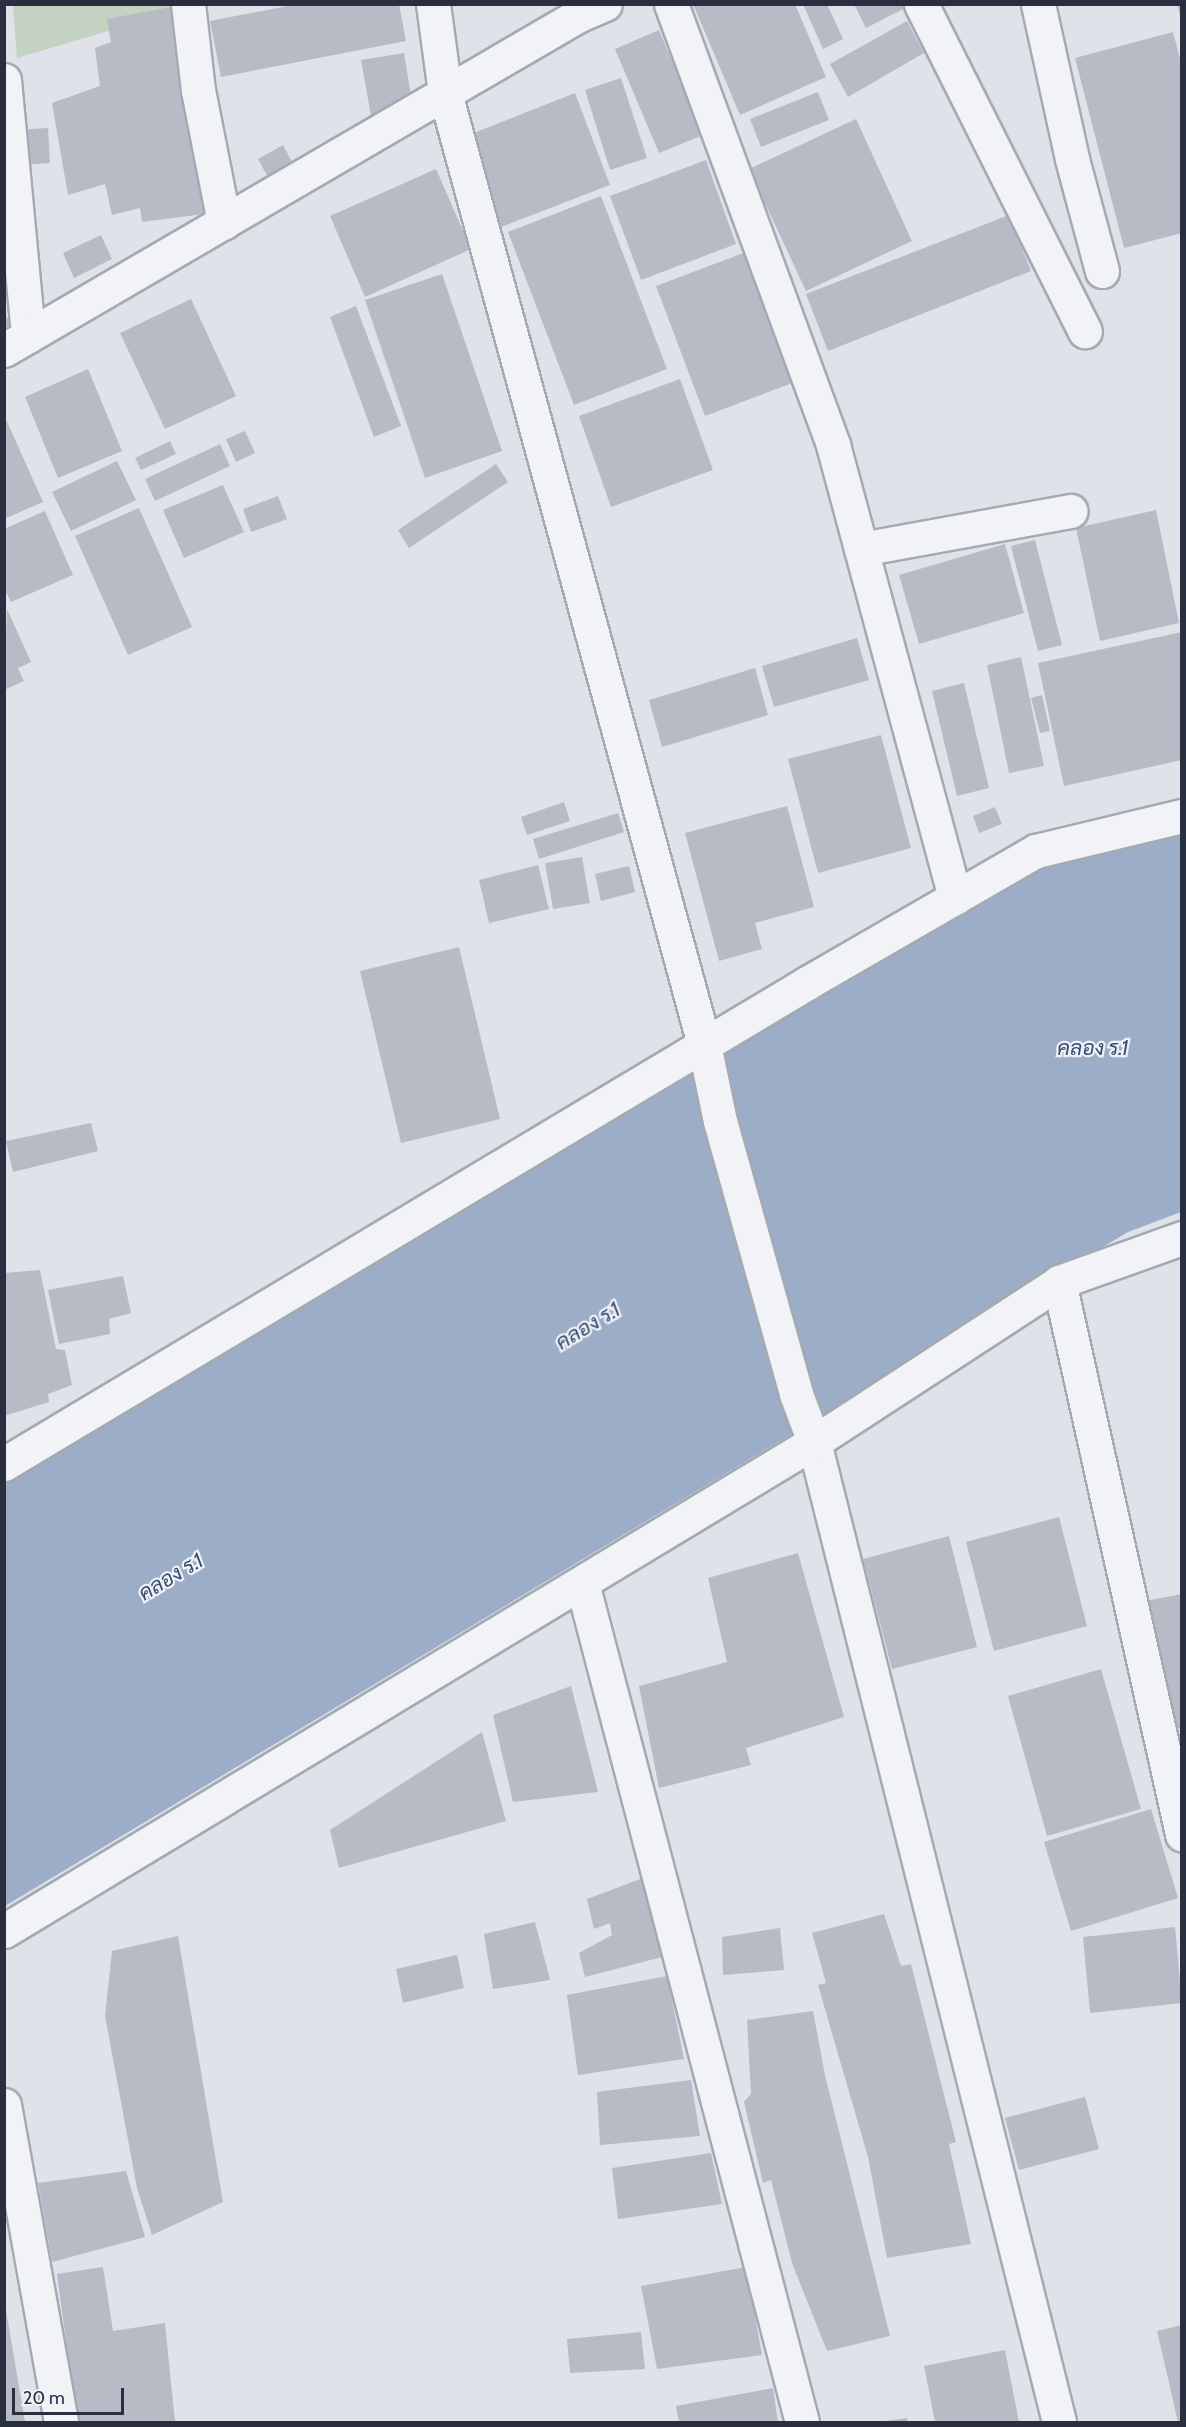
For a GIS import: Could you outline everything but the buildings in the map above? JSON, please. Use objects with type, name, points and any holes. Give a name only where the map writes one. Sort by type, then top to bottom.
[{"type":"street","points":[[188,4],[198,90],[224,222]]},
{"type":"street","points":[[433,4],[445,93],[704,1044],[720,1121],[796,1394],[814,1442],[1059,2422]]},
{"type":"street","points":[[4,80],[16,343],[579,15],[605,4]]},
{"type":"street","points":[[670,4],[833,444],[955,898]]},
{"type":"street","points":[[921,4],[1085,331]]},
{"type":"street","points":[[1038,4],[1072,159],[1102,271]]},
{"type":"street","points":[[861,549],[1071,511]]},
{"type":"street","points":[[4,1464],[704,1044],[1036,851],[1182,816]]},
{"type":"street","points":[[4,1931],[814,1442],[1059,1282],[1182,1238]]},
{"type":"street","points":[[1059,1282],[1182,1834]]},
{"type":"street","points":[[582,1582],[802,2422]]},
{"type":"street","points":[[4,2105],[61,2422]]},
{"type":"green space","points":[[177,4],[176,11],[17,58],[13,5]]},
{"type":"water","name":"คลอง ร.1","points":[[1181,830],[1181,1212],[1128,1232],[5,1906],[5,1473],[1026,870]]}]
